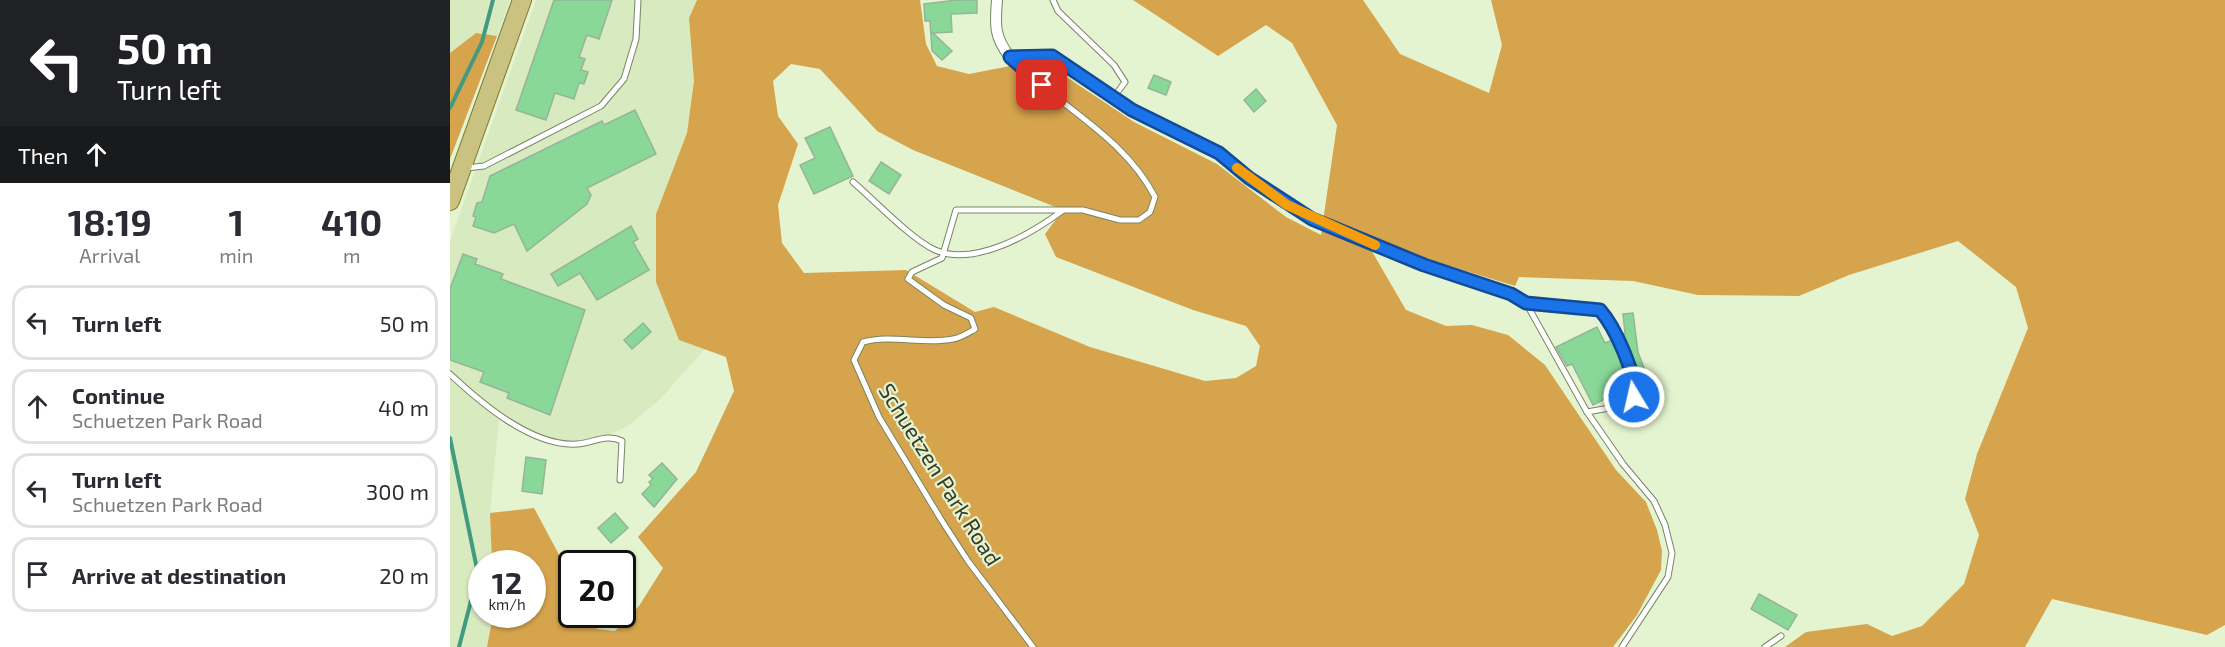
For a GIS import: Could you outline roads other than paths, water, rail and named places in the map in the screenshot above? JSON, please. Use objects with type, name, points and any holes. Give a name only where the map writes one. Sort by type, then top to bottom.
[{"type":"main road","points":[[451,195],[522,0]]},
{"type":"street","points":[[997,0],[995,23],[998,42],[1010,57]]},
{"type":"lane","points":[[461,169],[483,166],[601,106],[624,79],[636,39],[638,0]]},
{"type":"lane","points":[[1053,0],[1058,11],[1114,65],[1125,82],[1114,97]]},
{"type":"lane","points":[[1010,57],[1052,56],[1132,110],[1219,153],[1249,178],[1312,219],[1424,265],[1511,294],[1526,303],[1590,307],[1600,310],[1609,320],[1635,384],[1634,397],[1620,408],[1587,412]]},
{"type":"lane","points":[[853,182],[925,243],[944,253],[956,210],[1083,210],[1120,220],[1139,220],[1150,212],[1155,197],[1145,178],[1120,151],[1010,57]]},
{"type":"lane","name":"Schuetzen Park Road","points":[[1033,647],[968,561],[942,521],[879,417],[854,360],[863,342],[878,338],[916,342],[955,339],[975,329],[971,318],[944,305],[908,279],[912,272],[935,262],[944,253],[993,249],[1039,228],[1063,210]]},
{"type":"lane","points":[[1526,303],[1587,412],[1623,464],[1654,501],[1665,525],[1672,553],[1668,577],[1622,647]]},
{"type":"lane","points":[[450,374],[492,410],[519,427],[543,438],[577,444],[610,436],[621,441],[621,480]]},
{"type":"lane","points":[[1765,647],[1781,636]]},
{"type":"waterway","points":[[450,108],[482,42],[493,0]]},
{"type":"waterway","points":[[450,438],[478,574],[459,647]]}]
